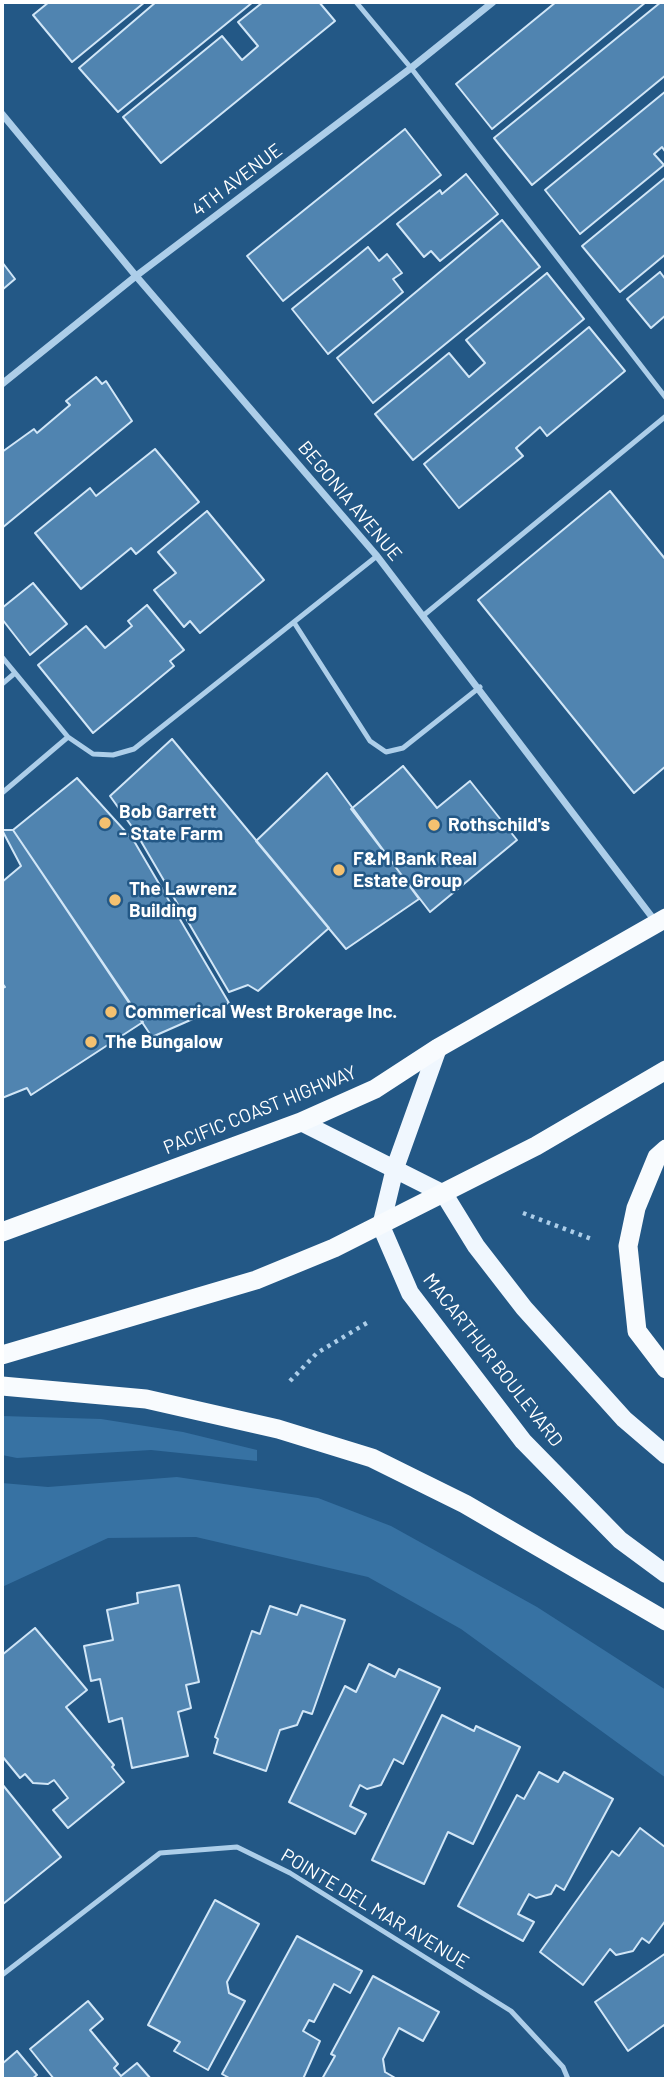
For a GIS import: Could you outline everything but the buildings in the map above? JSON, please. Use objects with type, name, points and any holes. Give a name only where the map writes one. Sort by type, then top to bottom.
[{"type":"highway","name":"PACIFIC COAST HIGHWAY","points":[[2,1232],[301,1122],[375,1089],[438,1048],[661,921]]},
{"type":"highway","points":[[2,1355],[256,1280],[381,1226],[444,1194],[536,1146],[666,1070]]},
{"type":"highway","points":[[666,1149],[657,1157],[636,1208],[628,1246],[637,1331],[666,1369]]},
{"type":"highway","points":[[2,1386],[146,1399],[278,1429],[372,1458],[465,1504],[666,1621]]},
{"type":"main road","points":[[381,1226],[395,1168],[438,1048]]},
{"type":"main road","points":[[301,1122],[444,1194],[476,1246],[524,1308],[624,1419],[666,1455]]},
{"type":"main road","name":"MACARTHUR BOULEVARD","points":[[381,1226],[410,1293],[523,1441],[620,1540],[666,1574]]},
{"type":"street","name":"4TH AVENUE","points":[[2,384],[136,275],[411,68],[493,2]]},
{"type":"street","name":"BEGONIA AVENUE","points":[[2,114],[377,556],[661,921]]},
{"type":"lane","points":[[356,2],[411,68],[666,398]]},
{"type":"lane","points":[[424,615],[666,416]]},
{"type":"lane","points":[[2,657],[68,737],[93,754],[113,755],[134,749],[295,624],[377,556]]},
{"type":"lane","points":[[295,624],[370,741],[386,752],[403,748],[480,687]]},
{"type":"lane","points":[[2,684],[15,673]]},
{"type":"lane","points":[[2,793],[68,737]]},
{"type":"lane","name":"POINTE DEL MAR AVENUE","points":[[2,1975],[160,1853],[237,1847],[290,1873],[511,2011],[563,2067],[568,2079]]},
{"type":"path","points":[[523,1213],[603,1244]]},
{"type":"path","points":[[290,1381],[317,1353],[370,1321]]},
{"type":"shaded area","points":[[2,1416],[101,1419],[183,1432],[257,1450],[257,1461],[151,1450],[17,1458],[2,1455]]},
{"type":"shaded area","points":[[177,1477],[318,1498],[391,1526],[537,1607],[666,1690],[666,1778],[461,1629],[368,1577],[196,1537],[108,1538],[2,1587],[2,1483],[48,1487]]},
{"type":"place","name":"Bob Garrett - State Farm","points":[[105,823]]},
{"type":"place","name":"Rothschild's","points":[[434,825]]},
{"type":"place","name":"F&M Bank Real Estate Group","points":[[339,870]]},
{"type":"place","name":"The Lawrenz Building","points":[[115,900]]},
{"type":"place","name":"Commerical West Brokerage Inc.","points":[[111,1012]]},
{"type":"place","name":"The Bungalow","points":[[91,1042]]}]
